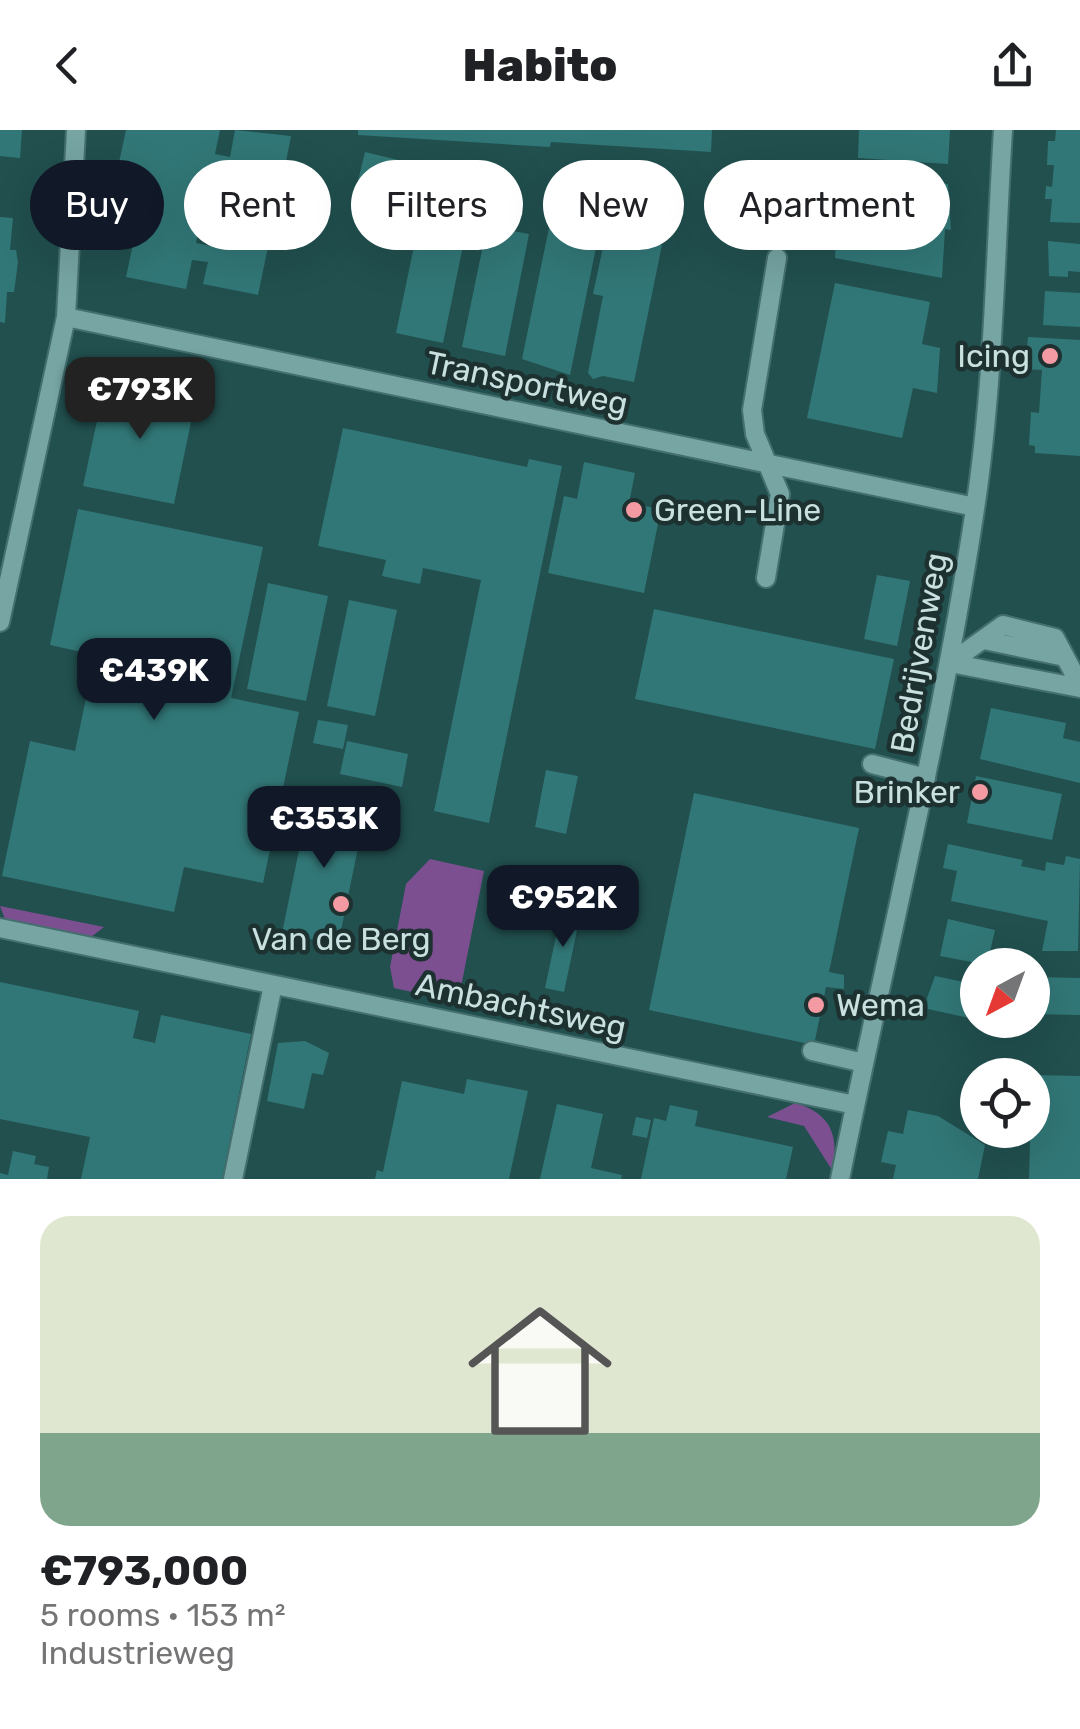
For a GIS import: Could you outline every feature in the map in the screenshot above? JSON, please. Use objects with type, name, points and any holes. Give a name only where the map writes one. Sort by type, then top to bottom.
[{"type":"street","points":[[0,622],[66,317],[76,130]]},
{"type":"street","name":"Bedrijvenweg","points":[[840,1179],[950,663],[976,507],[984,445],[1003,130]]},
{"type":"street","points":[[766,578],[780,494],[755,434],[752,410],[777,258]]},
{"type":"street","name":"Transportweg","points":[[66,317],[976,507]]},
{"type":"street","points":[[950,663],[1003,625],[1055,638],[1080,686]]},
{"type":"street","points":[[950,663],[1080,686]]},
{"type":"street","points":[[872,764],[926,778]]},
{"type":"street","name":"Ambachtsweg","points":[[0,928],[855,1105]]},
{"type":"street","points":[[234,1179],[273,985]]},
{"type":"street","points":[[812,1051],[864,1063]]},
{"type":"shaded area","points":[[430,859],[484,871],[458,1002],[394,988],[390,967],[406,884]]},
{"type":"shaded area","points":[[0,906],[104,927],[91,937],[5,919]]},
{"type":"shaded area","points":[[795,1103],[817,1113],[830,1127],[835,1146],[832,1170],[804,1126],[767,1117]]},
{"type":"building","points":[[0,130],[22,130],[20,158],[0,156]]},
{"type":"building","points":[[126,130],[220,130],[215,154],[230,157],[235,130],[291,136],[286,160],[184,160],[184,250],[267,250],[258,295],[203,284],[208,262],[192,260],[186,289],[126,277],[132,250],[164,250],[164,160],[120,160]]},
{"type":"building","points":[[358,130],[712,130],[711,152],[551,142],[550,147],[358,135]]},
{"type":"building","points":[[859,130],[950,130],[948,160],[858,158]]},
{"type":"building","points":[[1056,130],[1080,130],[1080,223],[1050,222],[1052,199],[1045,199],[1046,186],[1052,187],[1054,165],[1047,165],[1048,141],[1055,141]]},
{"type":"building","points":[[365,152],[398,160],[363,160]]},
{"type":"building","points":[[0,217],[13,218],[10,250],[16,250],[18,262],[14,292],[7,292],[5,323],[0,322]]},
{"type":"building","points":[[523,233],[529,234],[505,356],[462,347],[482,250],[523,250]]},
{"type":"building","points":[[1048,241],[1080,244],[1080,272],[1068,271],[1068,277],[1049,276]]},
{"type":"building","points":[[413,250],[462,250],[443,343],[396,333]]},
{"type":"building","points":[[544,250],[596,250],[570,375],[522,359]]},
{"type":"building","points":[[602,250],[661,250],[634,382],[603,376],[593,379],[588,373],[603,296],[593,294]]},
{"type":"building","points":[[835,250],[944,250],[942,278],[835,258]]},
{"type":"building","points":[[835,283],[930,302],[922,344],[940,348],[937,393],[913,388],[902,438],[807,418]]},
{"type":"building","points":[[1045,291],[1080,293],[1080,327],[1043,325]]},
{"type":"building","points":[[1028,337],[1080,340],[1080,456],[1035,453],[1035,446],[1029,445],[1031,412],[1039,413],[1042,370],[1025,369]]},
{"type":"building","points":[[106,379],[196,398],[174,504],[83,486]]},
{"type":"building","points":[[343,428],[527,467],[529,459],[562,466],[489,823],[434,811],[481,580],[423,568],[420,584],[382,576],[386,560],[318,546]]},
{"type":"building","points":[[584,462],[635,473],[629,503],[661,509],[644,593],[548,573],[564,496],[577,499]]},
{"type":"building","points":[[78,509],[263,547],[231,698],[299,712],[263,883],[184,867],[174,912],[2,876],[30,741],[75,751],[95,655],[50,645]]},
{"type":"building","points":[[877,575],[910,581],[897,646],[864,639]]},
{"type":"building","points":[[268,583],[328,596],[306,701],[247,689]]},
{"type":"building","points":[[349,600],[397,610],[375,716],[327,706]]},
{"type":"building","points":[[654,609],[894,659],[875,749],[635,699]]},
{"type":"building","points":[[991,708],[1066,723],[1063,738],[1080,742],[1080,783],[980,759]]},
{"type":"building","points":[[318,720],[348,725],[343,749],[313,743]]},
{"type":"building","points":[[347,741],[408,754],[402,787],[340,774]]},
{"type":"building","points":[[546,770],[578,776],[566,834],[535,827]]},
{"type":"building","points":[[976,776],[1062,794],[1052,840],[967,823]]},
{"type":"building","points":[[694,793],[859,828],[829,972],[844,975],[844,989],[826,987],[814,1045],[649,1010]]},
{"type":"building","points":[[310,797],[366,809],[338,945],[282,933]]},
{"type":"building","points":[[948,844],[1023,860],[1021,866],[1045,871],[1046,862],[1064,865],[1066,856],[1080,859],[1078,951],[1043,948],[1048,921],[951,901],[957,871],[943,868]]},
{"type":"building","points":[[562,908],[581,911],[564,992],[545,988]]},
{"type":"building","points":[[948,919],[995,930],[991,948],[960,948],[960,960],[940,956]]},
{"type":"building","points":[[935,976],[960,981],[960,1016],[928,1009],[927,998]]},
{"type":"building","points":[[1050,977],[1080,978],[1080,1015],[1050,1014]]},
{"type":"building","points":[[0,982],[139,1011],[133,1038],[155,1043],[161,1015],[251,1034],[222,1179],[81,1179],[90,1137],[0,1119]]},
{"type":"building","points":[[305,1041],[329,1053],[323,1075],[312,1073],[304,1109],[267,1101],[278,1043]]},
{"type":"building","points":[[1050,1075],[1080,1076],[1080,1179],[1029,1179],[1030,1148],[1050,1148]]},
{"type":"building","points":[[467,1079],[528,1091],[509,1179],[375,1179],[377,1170],[383,1172],[402,1081],[464,1094]]},
{"type":"building","points":[[557,1104],[603,1114],[591,1168],[622,1175],[621,1179],[540,1179]]},
{"type":"building","points":[[670,1105],[698,1111],[695,1126],[793,1147],[786,1179],[641,1179],[654,1118],[666,1121]]},
{"type":"building","points":[[908,1110],[938,1116],[960,1130],[960,1148],[984,1148],[978,1179],[893,1179],[896,1165],[881,1162],[888,1131],[903,1134]]},
{"type":"building","points":[[636,1117],[651,1120],[647,1138],[632,1135]]},
{"type":"building","points":[[13,1151],[36,1156],[34,1164],[49,1167],[47,1179],[0,1179],[0,1173],[8,1175]]},
{"type":"place","name":"Icing","points":[[1050,356]]},
{"type":"place","name":"Green-Line","points":[[634,510]]},
{"type":"place","name":"Brinker","points":[[980,792]]},
{"type":"place","name":"Van de Berg","points":[[341,904]]},
{"type":"place","name":"Wema","points":[[816,1005]]}]
